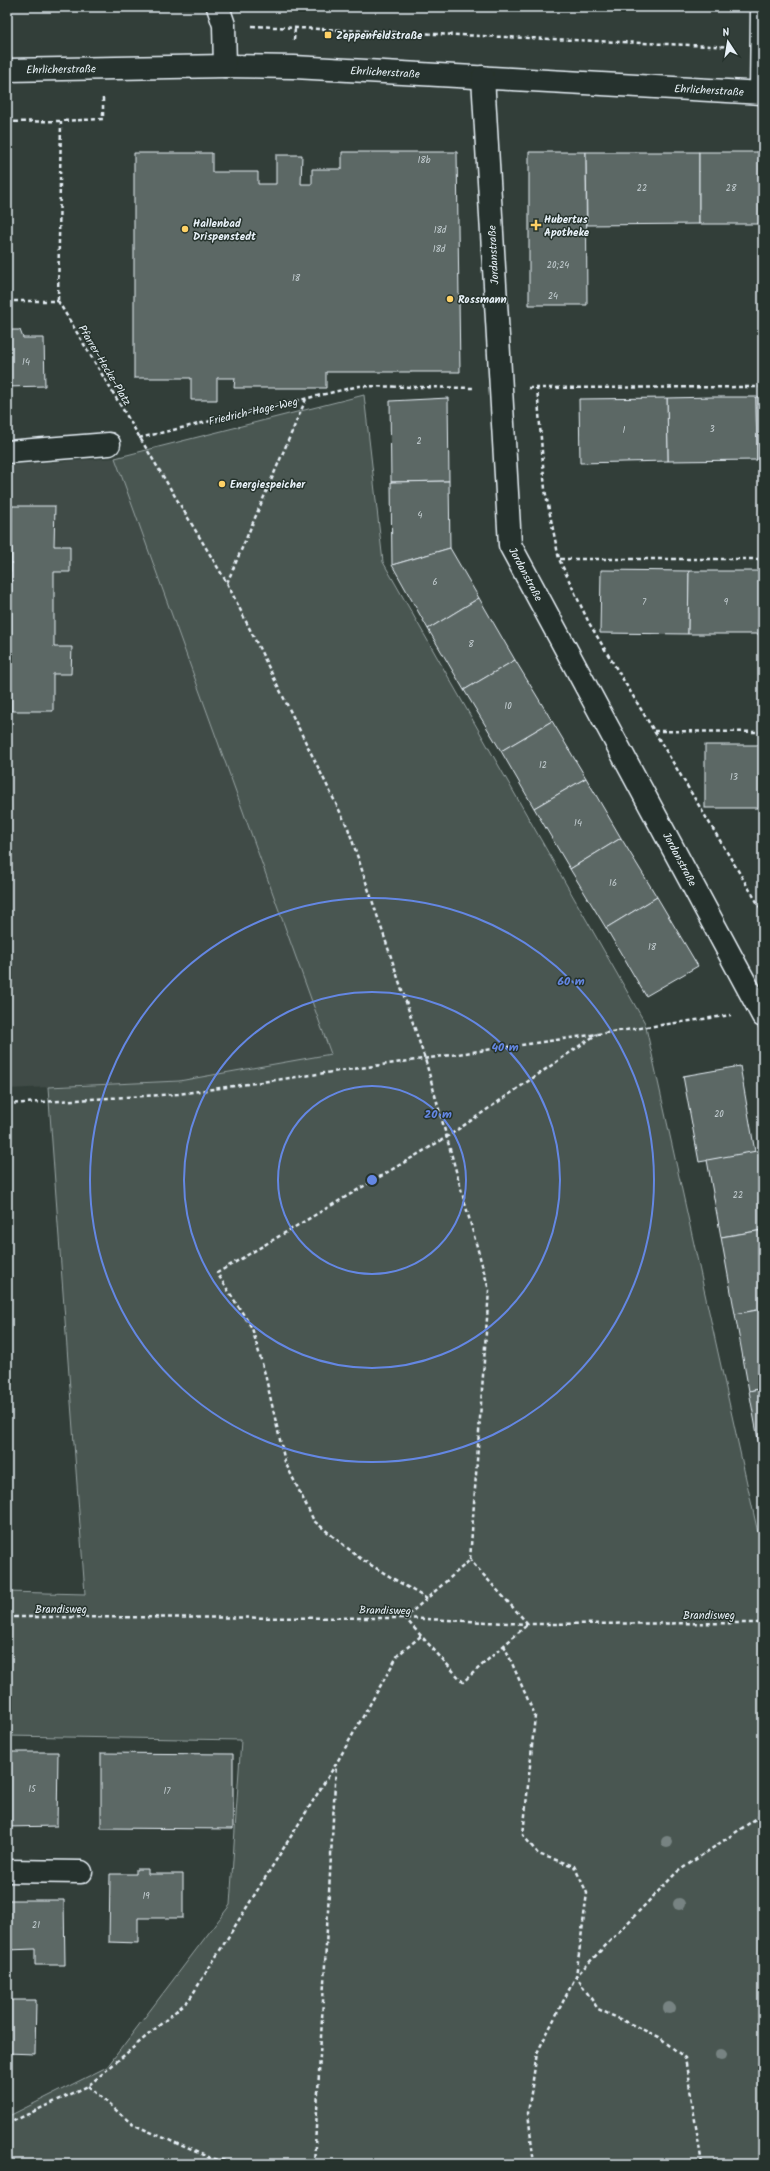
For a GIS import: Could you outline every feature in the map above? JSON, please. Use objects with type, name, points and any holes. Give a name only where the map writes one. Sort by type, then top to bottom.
[{"type":"street","points":[[762,7],[762,93]]},
{"type":"street","points":[[221,16],[225,66]]},
{"type":"street","name":"Ehrlicherstraße","points":[[7,70],[225,66],[294,67],[762,93]]},
{"type":"street","name":"Jordanstraße","points":[[483,77],[510,545],[762,1014]]},
{"type":"street","points":[[7,452],[109,444]]},
{"type":"street","points":[[7,1871],[81,1872]]},
{"type":"path","points":[[221,16],[761,48]]},
{"type":"path","points":[[7,122],[103,119],[102,68]]},
{"type":"path","points":[[7,301],[58,301],[61,121]]},
{"type":"path","name":"Pfarrer-Hecke-Platz","points":[[58,301],[227,584],[348,828],[425,1059],[489,1290],[470,1560]]},
{"type":"path","name":"Friedrich-Hage-Weg","points":[[109,444],[359,386],[500,388],[763,387]]},
{"type":"path","points":[[537,388],[545,490],[559,559],[589,623],[763,912]]},
{"type":"path","points":[[227,584],[306,399]]},
{"type":"path","points":[[559,559],[763,559]]},
{"type":"path","points":[[654,731],[763,732]]},
{"type":"path","points":[[758,904],[763,904]]},
{"type":"path","points":[[7,1104],[178,1094],[597,1034],[762,1014]]},
{"type":"path","points":[[427,1599],[361,1559],[314,1522],[285,1462],[265,1374],[252,1328],[217,1273],[447,1137],[597,1034]]},
{"type":"path","points":[[470,1560],[528,1624],[463,1682],[405,1618],[470,1560]]},
{"type":"path","name":"Brandisweg","points":[[7,1617],[405,1618],[528,1624],[763,1623]]},
{"type":"path","points":[[7,2124],[88,2086],[189,2000],[336,1764],[398,1655],[421,1636]]},
{"type":"path","points":[[504,1645],[535,1716],[523,1835],[538,1854],[574,1866],[587,1893],[576,1976],[598,2009],[659,2037],[685,2058],[702,2164]]},
{"type":"path","points":[[314,2164],[336,1764]]},
{"type":"path","points":[[534,2164],[528,2112],[537,2053],[576,1976],[677,1872],[763,1814]]},
{"type":"path","points":[[88,2086],[132,2124],[210,2158],[243,2164]]},
{"type":"shaded area","points":[[364,395],[383,562],[645,1023],[758,1533],[763,1533],[763,2164],[7,2164],[7,2117],[107,2067],[230,1905],[241,1740],[7,1736],[7,1592],[85,1594],[48,1087],[179,1081],[331,1054],[115,458]]},
{"type":"shaded area","points":[[115,458],[331,1054],[179,1081],[7,1089],[7,465]]},
{"type":"building","points":[[342,152],[457,152],[460,372],[326,372],[326,388],[234,388],[235,378],[217,378],[217,400],[191,400],[191,378],[134,378],[134,153],[212,153],[212,172],[258,172],[258,184],[276,184],[276,155],[302,155],[301,184],[312,184],[312,169],[342,169]]},
{"type":"building","points":[[529,152],[586,152],[587,305],[529,305]]},
{"type":"building","points":[[586,152],[699,152],[699,224],[587,225]]},
{"type":"building","points":[[699,152],[763,152],[763,224],[699,224]]},
{"type":"building","points":[[7,330],[20,330],[23,338],[44,338],[45,386],[7,387]]},
{"type":"building","points":[[756,397],[757,460],[668,461],[667,398]]},
{"type":"building","points":[[756,397],[763,397],[763,460],[757,460]]},
{"type":"building","points":[[448,398],[449,481],[391,482],[390,401]]},
{"type":"building","points":[[667,398],[668,461],[580,463],[579,399]]},
{"type":"building","points":[[449,481],[450,548],[392,565],[391,482]]},
{"type":"building","points":[[12,506],[55,506],[54,546],[70,546],[70,572],[54,572],[54,647],[72,647],[71,674],[53,674],[53,711],[11,711]]},
{"type":"building","points":[[7,545],[11,545],[11,571],[7,572]]},
{"type":"building","points":[[450,548],[479,598],[428,629],[392,565]]},
{"type":"building","points":[[601,570],[689,571],[688,634],[600,633]]},
{"type":"building","points":[[689,571],[763,571],[763,634],[688,634]]},
{"type":"building","points":[[479,598],[515,660],[464,690],[428,629]]},
{"type":"building","points":[[7,647],[11,647],[11,674],[7,674]]},
{"type":"building","points":[[515,660],[552,721],[501,751],[464,690]]},
{"type":"building","points":[[552,721],[586,778],[534,808],[501,751]]},
{"type":"building","points":[[705,745],[763,745],[763,808],[705,808]]},
{"type":"building","points":[[586,778],[621,838],[570,869],[534,808]]},
{"type":"building","points":[[621,838],[657,897],[606,928],[570,869]]},
{"type":"building","points":[[657,897],[698,966],[646,996],[606,928]]},
{"type":"building","points":[[740,1066],[755,1152],[699,1162],[683,1076]]},
{"type":"building","points":[[762,1150],[763,1230],[721,1237],[707,1160]]},
{"type":"building","points":[[763,1230],[763,1309],[735,1314],[721,1237]]},
{"type":"building","points":[[763,1309],[763,1388],[749,1391],[735,1314]]},
{"type":"building","points":[[763,1388],[763,1466],[749,1391]]},
{"type":"building","points":[[7,1752],[58,1752],[57,1826],[7,1827]]},
{"type":"building","points":[[101,1753],[233,1754],[233,1829],[101,1828]]},
{"type":"building","points":[[136,1869],[148,1869],[148,1874],[183,1874],[183,1918],[138,1918],[138,1943],[109,1942],[110,1874],[136,1874]]},
{"type":"building","points":[[7,1900],[64,1900],[65,1965],[35,1965],[35,1949],[7,1950]]},
{"type":"building","points":[[7,2000],[36,2000],[35,2054],[7,2053]]},
{"type":"place","name":"Zeppenfeldstraße","points":[[328,35]]},
{"type":"place","name":"Hubertus Apotheke","points":[[536,225]]},
{"type":"place","name":"Hallenbad Drispenstedt","points":[[185,229]]},
{"type":"place","name":"Rossmann","points":[[450,299]]},
{"type":"place","name":"Energiespeicher","points":[[222,484]]}]
